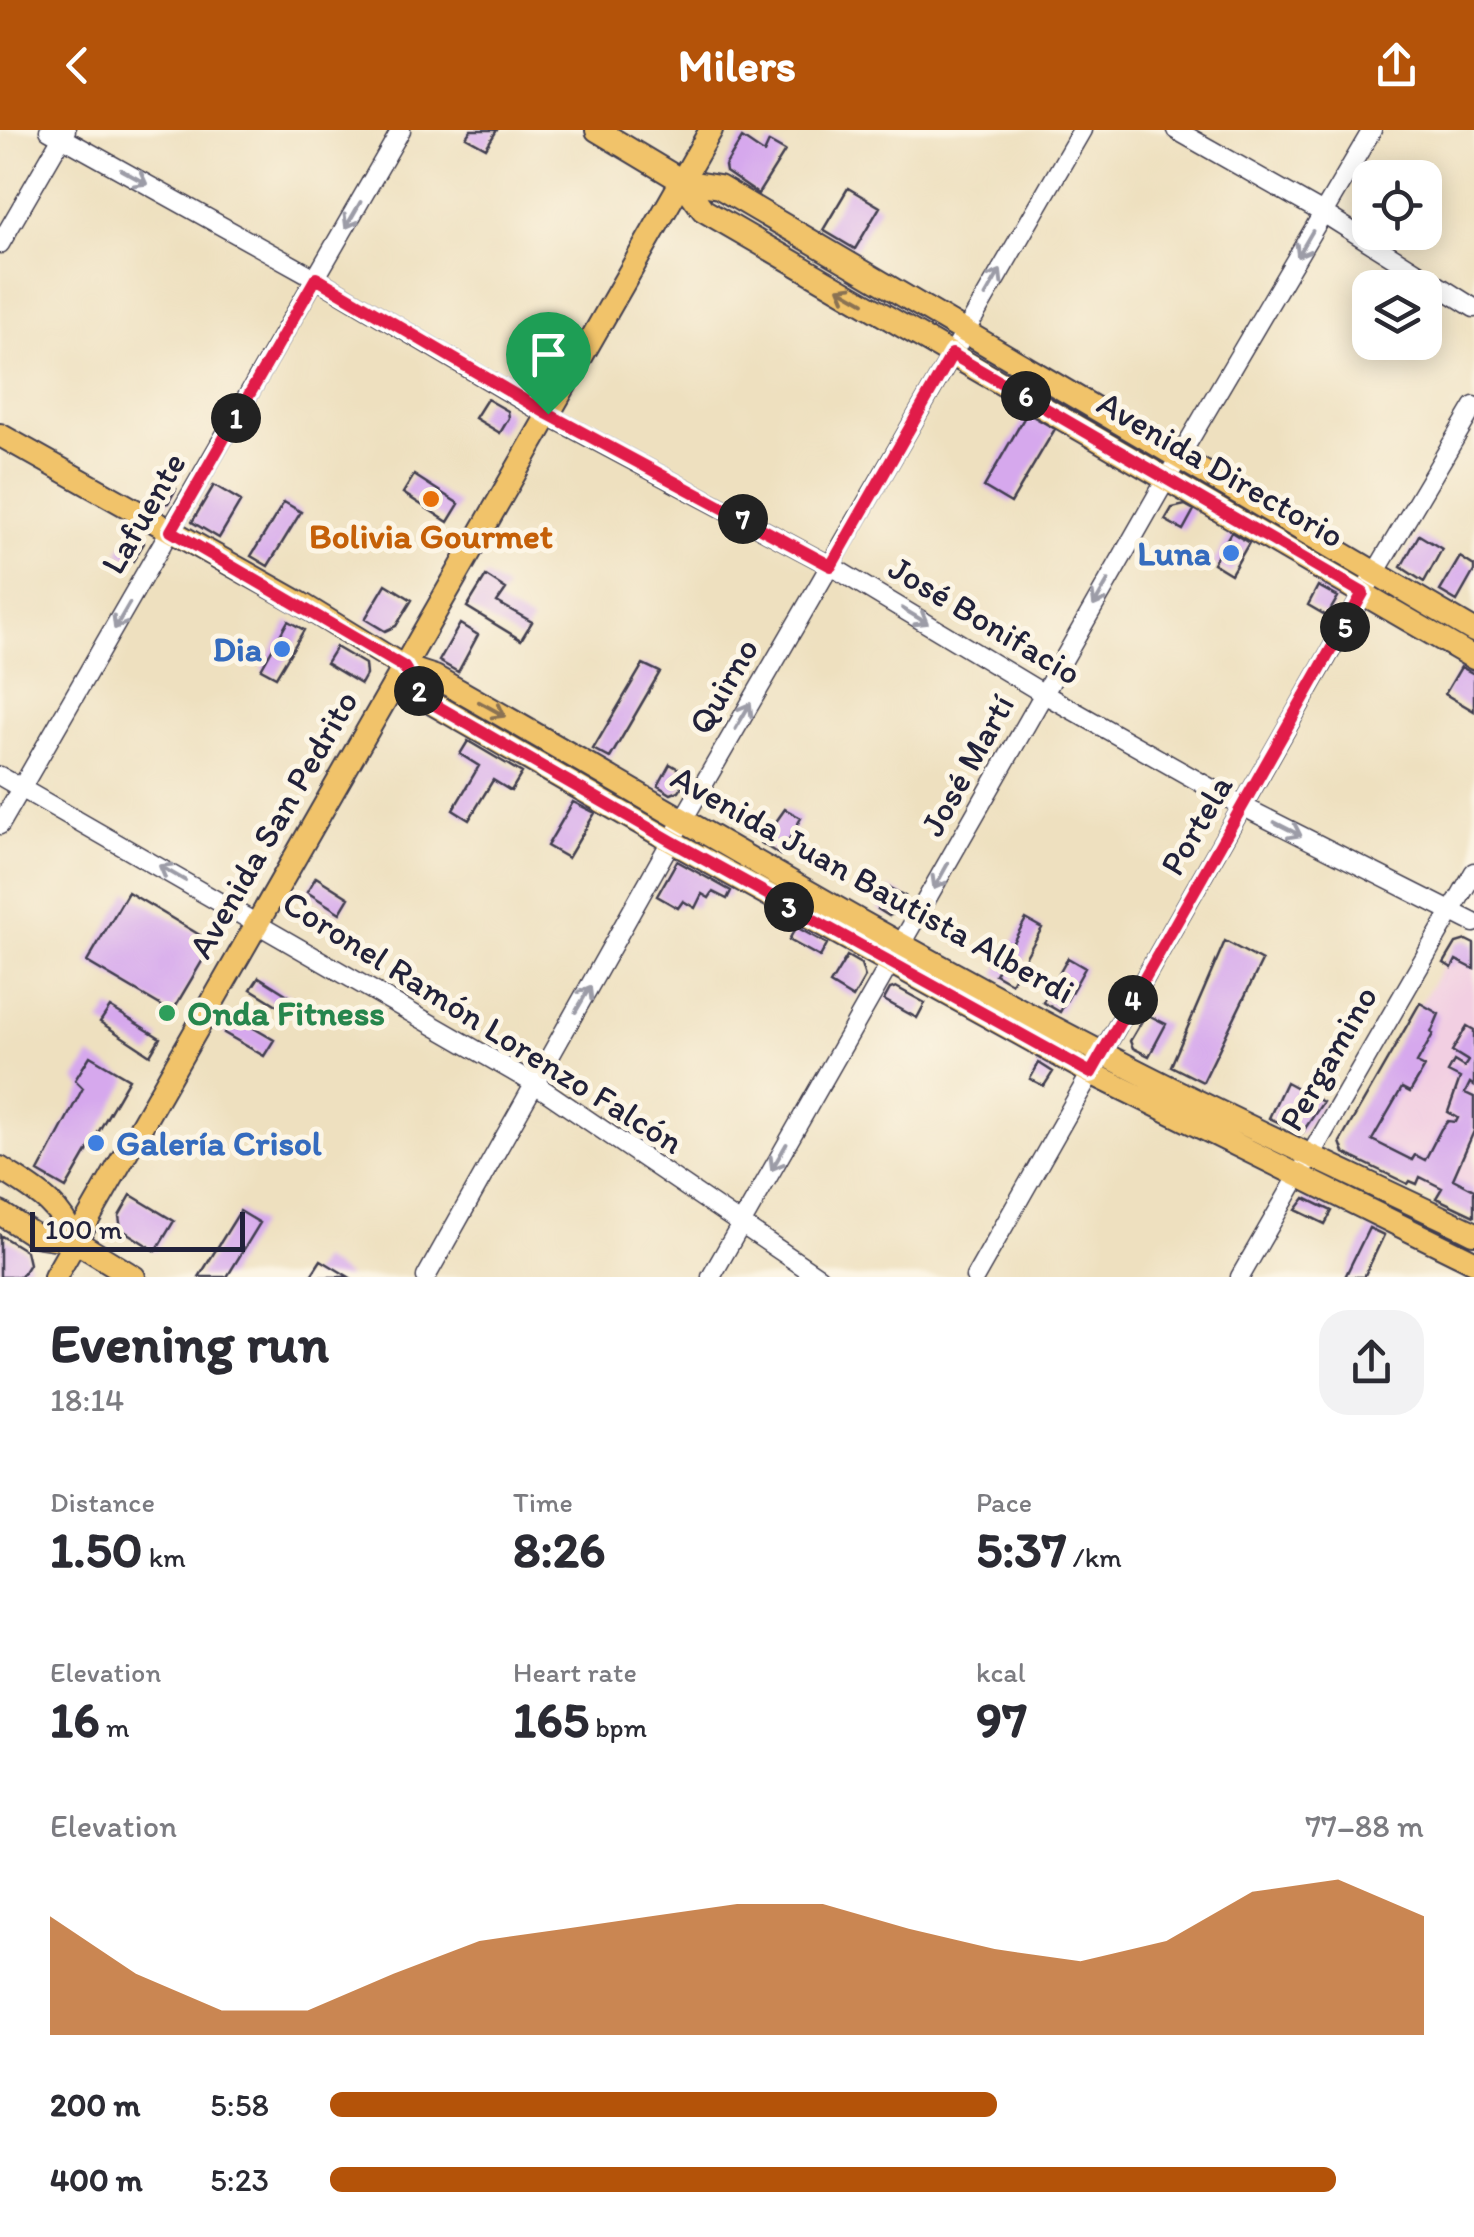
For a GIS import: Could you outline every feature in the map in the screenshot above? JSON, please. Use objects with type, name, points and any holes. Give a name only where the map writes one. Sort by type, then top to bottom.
[{"type":"main road","name":"Avenida Directorio","points":[[597,130],[682,181],[718,187],[958,343],[1369,584],[1474,658]]},
{"type":"main road","name":"Avenida San Pedrito","points":[[56,1277],[711,130]]},
{"type":"main road","name":"Avenida Juan Bautista Alberdi","points":[[0,434],[404,667],[435,677],[684,818],[897,955]]},
{"type":"main road","name":"Avenida Directorio","points":[[1369,584],[1474,632]]},
{"type":"main road","name":"Avenida Juan Bautista Alberdi","points":[[404,667],[423,698],[673,842],[897,955],[1298,1176],[1474,1262]]},
{"type":"main road","name":"Avenida Juan Bautista Alberdi","points":[[1096,1063],[1310,1154],[1474,1233]]},
{"type":"main road","points":[[0,1168],[54,1204],[75,1241]]},
{"type":"main road","points":[[0,1213],[34,1236],[75,1241],[134,1277]]},
{"type":"street","name":"Lafuente","points":[[0,825],[401,130]]},
{"type":"street","name":"Quirno","points":[[426,1277],[684,818],[1082,130]]},
{"type":"street","points":[[1176,130],[1323,213],[1474,308]]},
{"type":"street","name":"José Martí","points":[[711,1277],[1173,469],[1372,130]]},
{"type":"street","name":"José Bonifacio","points":[[59,132],[548,414],[831,566],[1044,694],[1244,807],[1474,923]]},
{"type":"street","points":[[0,244],[59,132]]},
{"type":"street","name":"Portela","points":[[975,1277],[1474,406]]},
{"type":"street","name":"Coronel Ramón Lorenzo Falcón","points":[[0,776],[535,1084],[819,1277]]},
{"type":"street","name":"Pergamino","points":[[1240,1277],[1474,872]]},
{"type":"shaded area","points":[[1466,940],[1474,944],[1474,1216],[1344,1153],[1340,1142],[1456,943]]},
{"type":"building","points":[[471,130],[497,130],[486,148],[466,137]]},
{"type":"building","points":[[742,138],[764,153],[769,142],[785,151],[758,194],[726,172],[725,166]]},
{"type":"building","points":[[848,188],[880,207],[855,249],[823,230]]},
{"type":"building","points":[[487,399],[508,411],[509,418],[500,433],[475,418]]},
{"type":"building","points":[[1027,413],[1055,429],[1011,503],[984,487]]},
{"type":"building","name":"Bolivia Gourmet","points":[[414,475],[459,504],[448,522],[403,493]]},
{"type":"building","points":[[160,481],[176,489],[168,503],[150,499]]},
{"type":"building","points":[[214,485],[241,501],[219,538],[192,522]]},
{"type":"building","points":[[284,502],[301,512],[268,566],[251,556]]},
{"type":"building","points":[[1185,505],[1194,510],[1183,530],[1165,520],[1172,508]]},
{"type":"building","points":[[132,530],[142,536],[144,543],[133,561],[118,552]]},
{"type":"building","name":"Luna","points":[[1231,532],[1249,543],[1231,574],[1213,563]]},
{"type":"building","points":[[1419,535],[1442,549],[1424,582],[1401,567]]},
{"type":"building","points":[[1460,557],[1474,566],[1474,571],[1457,601],[1440,591]]},
{"type":"building","points":[[486,576],[506,589],[497,602],[532,622],[521,640],[467,607]]},
{"type":"building","points":[[386,584],[412,600],[396,626],[385,631],[365,619]]},
{"type":"building","points":[[1318,586],[1338,597],[1327,616],[1308,605]]},
{"type":"building","name":"Dia","points":[[288,621],[304,630],[276,677],[261,669]]},
{"type":"building","points":[[460,624],[478,635],[458,672],[439,661]]},
{"type":"building","points":[[336,647],[365,664],[366,675],[361,684],[326,663]]},
{"type":"building","points":[[643,664],[660,672],[610,758],[593,749]]},
{"type":"building","points":[[1461,667],[1474,674],[1474,711],[1445,694]]},
{"type":"building","points":[[468,741],[522,773],[511,791],[493,780],[469,820],[453,810],[479,766],[460,754]]},
{"type":"building","points":[[670,764],[689,775],[679,791],[671,794],[658,786]]},
{"type":"building","points":[[573,802],[595,813],[568,858],[547,846]]},
{"type":"building","points":[[785,809],[801,818],[780,855],[761,843]]},
{"type":"building","points":[[677,861],[731,891],[727,899],[713,892],[709,898],[702,894],[695,908],[683,901],[678,908],[657,896]]},
{"type":"building","points":[[316,877],[349,898],[340,913],[307,892]]},
{"type":"building","points":[[890,888],[905,896],[889,916],[878,909]]},
{"type":"building","points":[[128,892],[213,943],[172,1012],[87,962]]},
{"type":"building","points":[[1026,919],[1042,928],[1011,983],[995,974]]},
{"type":"building","points":[[796,927],[827,944],[820,957],[789,940]]},
{"type":"building","points":[[1466,940],[1474,944],[1474,969],[1456,960],[1452,968],[1444,963],[1456,943]]},
{"type":"building","points":[[1225,941],[1262,961],[1203,1082],[1171,1066]]},
{"type":"building","points":[[847,956],[861,964],[865,977],[853,998],[830,984]]},
{"type":"building","points":[[1068,958],[1085,968],[1060,1012],[1043,1002]]},
{"type":"building","points":[[259,977],[297,1001],[290,1013],[251,989]]},
{"type":"building","points":[[896,987],[925,1003],[917,1018],[884,1000],[890,989]]},
{"type":"building","points":[[1420,1003],[1439,1014],[1417,1063],[1425,1067],[1410,1092],[1402,1088],[1372,1140],[1412,1160],[1415,1155],[1425,1160],[1441,1129],[1458,1118],[1448,1112],[1460,1078],[1448,1072],[1454,1061],[1464,1067],[1468,1061],[1452,1051],[1467,1026],[1474,1030],[1474,1086],[1470,1083],[1465,1093],[1474,1097],[1474,1131],[1453,1179],[1474,1190],[1474,1216],[1436,1198],[1442,1188],[1420,1177],[1417,1184],[1408,1184],[1344,1153],[1340,1142]]},
{"type":"building","points":[[110,1007],[160,1038],[150,1055],[100,1022]]},
{"type":"building","points":[[1146,1014],[1166,1024],[1149,1056],[1133,1048],[1130,1041]]},
{"type":"building","points":[[233,1016],[274,1040],[264,1056],[224,1033]]},
{"type":"building","points":[[90,1056],[129,1079],[66,1188],[38,1172],[83,1088],[75,1080]]},
{"type":"building","points":[[1039,1063],[1053,1072],[1044,1086],[1030,1079]]},
{"type":"building","points":[[1286,1082],[1323,1102],[1302,1133],[1269,1118]]},
{"type":"building","points":[[131,1195],[174,1221],[156,1251],[121,1229],[119,1216]]},
{"type":"building","points":[[1305,1198],[1332,1211],[1325,1224],[1296,1210]]},
{"type":"building","points":[[240,1211],[260,1223],[227,1277],[199,1277]]},
{"type":"building","points":[[1369,1228],[1384,1235],[1364,1277],[1345,1277]]},
{"type":"building","points":[[0,1235],[26,1251],[29,1264],[21,1277],[0,1277]]},
{"type":"building","points":[[321,1260],[349,1277],[310,1277]]},
{"type":"place","name":"Bolivia Gourmet","points":[[431,499]]},
{"type":"place","name":"Luna","points":[[1231,553]]},
{"type":"place","name":"Dia","points":[[282,649]]},
{"type":"place","name":"Onda Fitness","points":[[167,1013]]},
{"type":"place","name":"Galería Crisol","points":[[96,1143]]},
{"type":"route","points":[[316,278],[548,414],[831,566],[952,354],[1363,593],[1091,1073],[673,842],[423,698],[404,667],[171,531],[316,278]]}]
